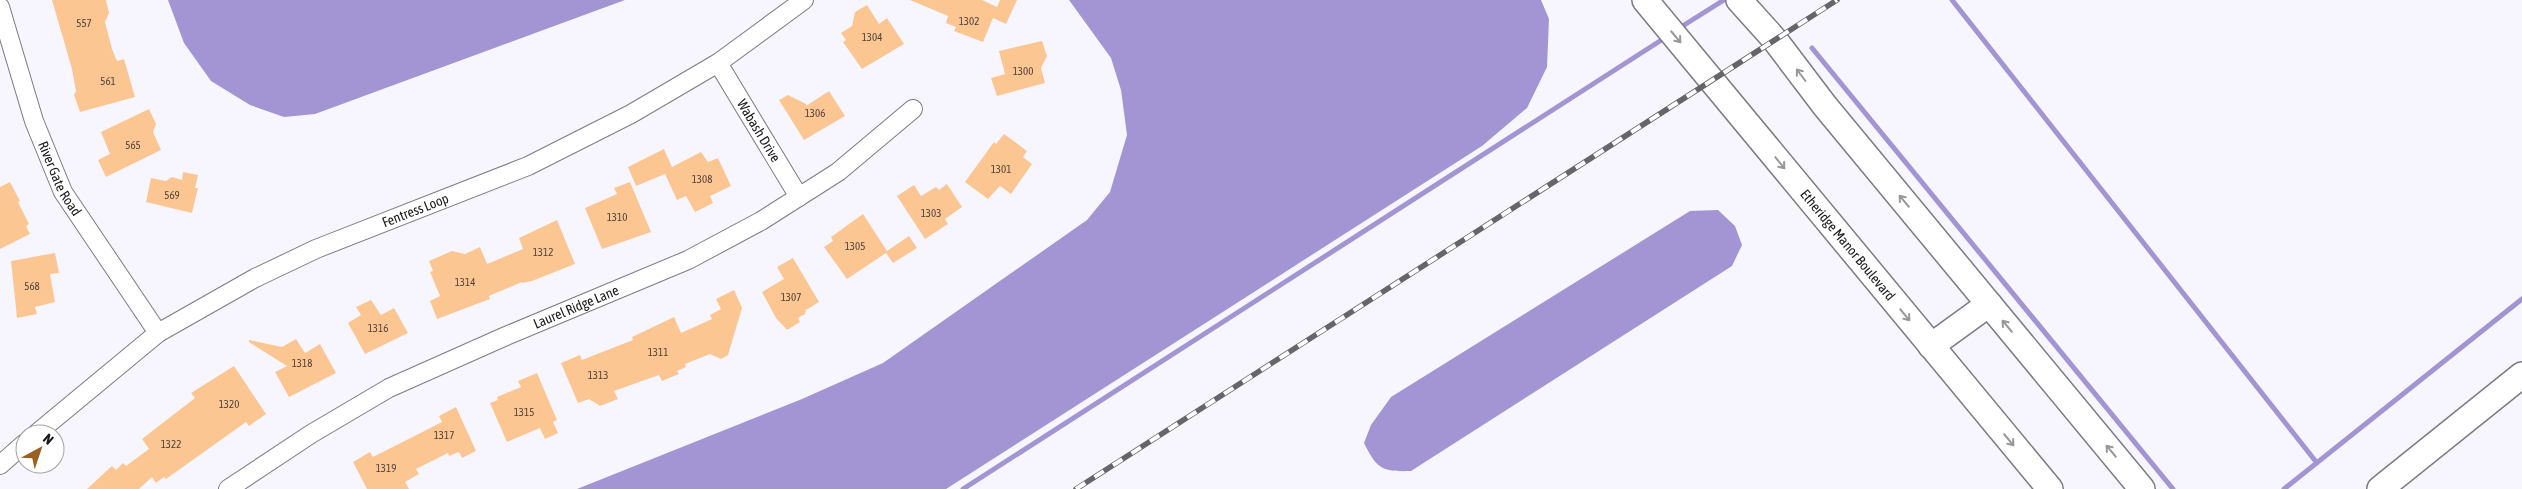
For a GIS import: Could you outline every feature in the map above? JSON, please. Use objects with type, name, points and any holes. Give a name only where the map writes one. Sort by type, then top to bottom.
[{"type":"main road","name":"Etheridge Manor Boulevard","points":[[1645,0],[2050,489]]},
{"type":"main road","points":[[1739,0],[1775,40],[1826,106],[2142,489]]},
{"type":"main road","points":[[1931,346],[1989,304]]},
{"type":"main road","points":[[2380,489],[2522,375]]},
{"type":"street","name":"Fentress Loop","points":[[48,424],[158,333],[255,278],[316,249],[528,166],[631,114],[718,63],[804,0]]},
{"type":"street","name":"River Gate Road","points":[[0,7],[34,122],[62,192],[158,333]]},
{"type":"street","name":"Wabash Drive","points":[[718,63],[799,197]]},
{"type":"street","name":"Laurel Ridge Lane","points":[[228,489],[311,434],[390,388],[515,332],[688,260],[761,221],[838,172],[913,109]]},
{"type":"street","points":[[0,465],[15,452]]},
{"type":"shaded area","points":[[168,0],[625,0],[315,114],[284,117],[250,105],[211,81],[184,43]]},
{"type":"shaded area","points":[[1069,0],[1541,0],[1549,19],[1547,67],[1527,108],[1482,146],[946,489],[577,489],[802,399],[883,363],[1087,220],[1110,192],[1127,135],[1121,90],[1111,58]]},
{"type":"shaded area","points":[[1718,210],[1735,226],[1742,245],[1732,266],[1411,471],[1393,471],[1377,464],[1364,443],[1371,425],[1391,397],[1690,211]]},
{"type":"building","points":[[52,0],[106,0],[109,13],[105,22],[112,49],[117,61],[124,59],[135,97],[80,112],[74,95],[76,91],[72,69]]},
{"type":"building","points":[[910,0],[982,0],[997,7],[1000,0],[1017,0],[1006,24],[993,18],[983,42],[954,31],[956,27],[946,23],[948,16]]},
{"type":"building","points":[[867,5],[879,24],[887,18],[904,44],[862,69],[843,42],[846,40],[841,33],[852,26],[855,12]]},
{"type":"building","points":[[1042,41],[1047,56],[1041,68],[1045,83],[997,96],[991,78],[1005,74],[999,51]]},
{"type":"building","points":[[829,91],[845,116],[804,140],[779,100],[788,95],[806,104],[806,106]]},
{"type":"building","points":[[149,109],[156,124],[153,132],[161,150],[106,177],[98,160],[110,154],[101,132]]},
{"type":"building","points":[[1004,134],[1027,151],[1023,157],[1032,164],[1011,194],[1000,186],[988,199],[965,182],[994,142],[996,144]]},
{"type":"building","points":[[664,149],[672,167],[701,152],[708,162],[718,158],[731,186],[710,196],[713,203],[695,212],[686,196],[677,200],[665,174],[636,186],[628,167]]},
{"type":"building","points":[[183,172],[198,175],[195,188],[198,188],[192,213],[146,202],[151,178],[166,181],[172,177],[182,180]]},
{"type":"building","points":[[10,182],[29,224],[26,226],[30,234],[0,249],[0,187]]},
{"type":"building","points":[[630,182],[651,232],[602,249],[585,208],[617,194],[614,188]]},
{"type":"building","points":[[947,184],[962,207],[945,219],[948,224],[925,239],[897,196],[914,185],[921,196],[936,187],[939,190]]},
{"type":"building","points":[[863,214],[887,251],[909,236],[917,248],[893,263],[886,253],[847,279],[824,247],[833,241],[831,237]]},
{"type":"building","points":[[557,220],[575,264],[532,281],[522,282],[489,296],[490,299],[437,319],[430,301],[440,296],[430,272],[433,271],[429,261],[452,251],[465,254],[480,247],[487,264],[523,249],[519,238]]},
{"type":"building","points":[[55,253],[59,273],[50,274],[55,302],[35,307],[37,314],[17,318],[11,261]]},
{"type":"building","points":[[793,258],[819,302],[806,310],[805,314],[798,318],[800,322],[787,330],[776,318],[762,292],[784,279],[777,267]]},
{"type":"building","points":[[734,290],[742,308],[728,355],[721,359],[710,354],[685,364],[686,367],[677,371],[679,374],[662,381],[659,375],[614,391],[618,399],[600,406],[589,399],[578,403],[561,363],[580,355],[582,360],[633,340],[632,337],[674,317],[681,333],[712,319],[710,315],[721,309],[716,299]]},
{"type":"building","points":[[371,300],[381,315],[394,308],[408,333],[365,354],[348,323],[361,315],[356,307]]},
{"type":"building","points":[[296,339],[305,353],[320,344],[336,373],[289,397],[275,372],[287,366],[249,342],[249,340],[282,347]]},
{"type":"building","points":[[234,366],[266,414],[249,426],[246,422],[166,479],[164,477],[156,483],[152,477],[139,489],[87,489],[112,466],[116,470],[123,463],[126,466],[149,449],[142,439],[195,398],[191,393]]},
{"type":"building","points":[[537,373],[557,420],[553,422],[558,433],[545,439],[540,428],[507,442],[490,403],[498,400],[497,397],[521,387],[518,381]]},
{"type":"building","points":[[456,407],[476,451],[462,458],[459,452],[449,456],[448,453],[416,469],[419,474],[405,482],[409,489],[367,489],[353,462],[370,452],[373,457],[442,422],[439,416]]},
{"type":"waterway","points":[[1681,27],[1724,0]]},
{"type":"waterway","points":[[1952,0],[2317,463]]},
{"type":"waterway","points":[[963,489],[1663,39]]},
{"type":"waterway","points":[[1812,48],[2173,489]]},
{"type":"waterway","points":[[2284,489],[2522,299]]},
{"type":"railway","points":[[1076,489],[1837,0]]}]
